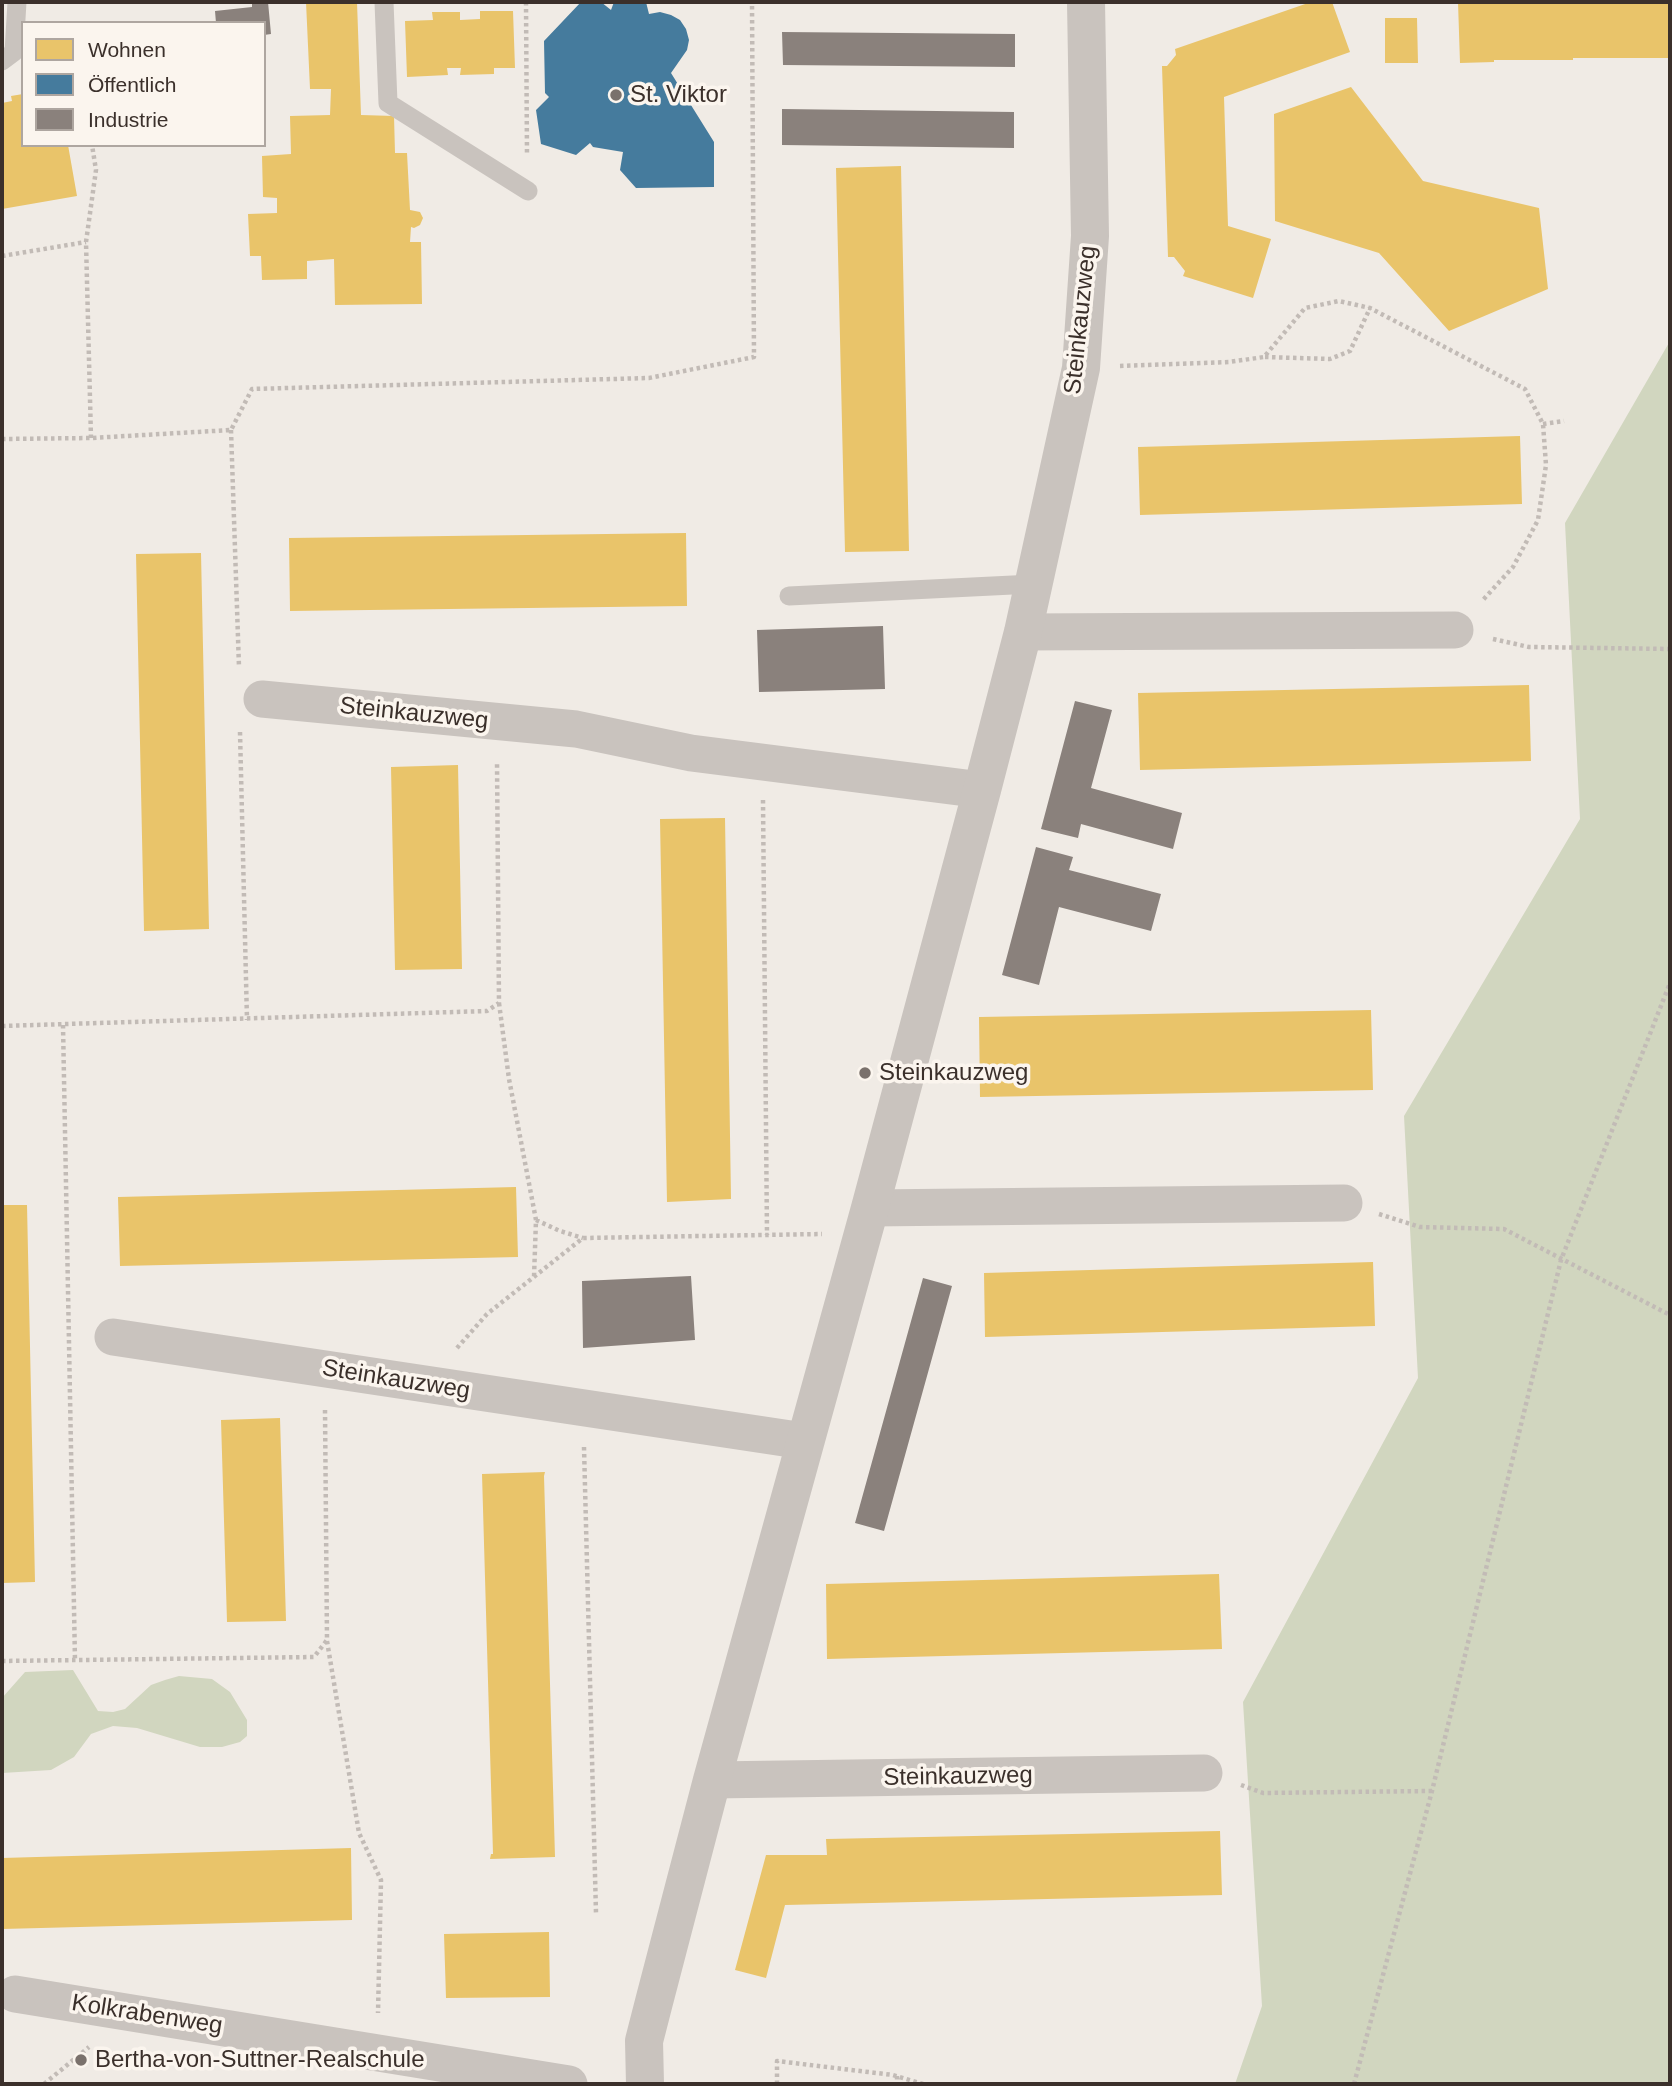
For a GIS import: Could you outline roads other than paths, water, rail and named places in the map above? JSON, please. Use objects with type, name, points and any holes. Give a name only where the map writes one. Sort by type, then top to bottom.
[{"type":"street","name":"Steinkauzweg","points":[[645,2084],[644,2041],[712,1780],[982,790],[1023,632],[1081,368],[1090,236],[1086,2]]},
{"type":"street","points":[[1023,632],[1455,629]]},
{"type":"street","name":"Steinkauzweg","points":[[251,686],[496,722],[576,729],[691,753],[982,790]]},
{"type":"street","points":[[865,1221],[1344,1203]]},
{"type":"street","name":"Steinkauzweg","points":[[113,1337],[804,1441]]},
{"type":"street","name":"Steinkauzweg","points":[[712,1780],[1205,1773]]},
{"type":"street","name":"Kolkrabenweg","points":[[15,1994],[569,2084]]},
{"type":"lane","points":[[2,61],[13,52],[17,2]]},
{"type":"lane","points":[[384,2],[388,103],[528,191]]},
{"type":"lane","points":[[789,596],[1033,584]]},
{"type":"place","name":"St. Viktor","points":[[616,95]]},
{"type":"place","name":"Steinkauzweg","points":[[865,1073]]},
{"type":"place","name":"Bertha-von-Suttner-Realschule","points":[[81,2060]]}]
